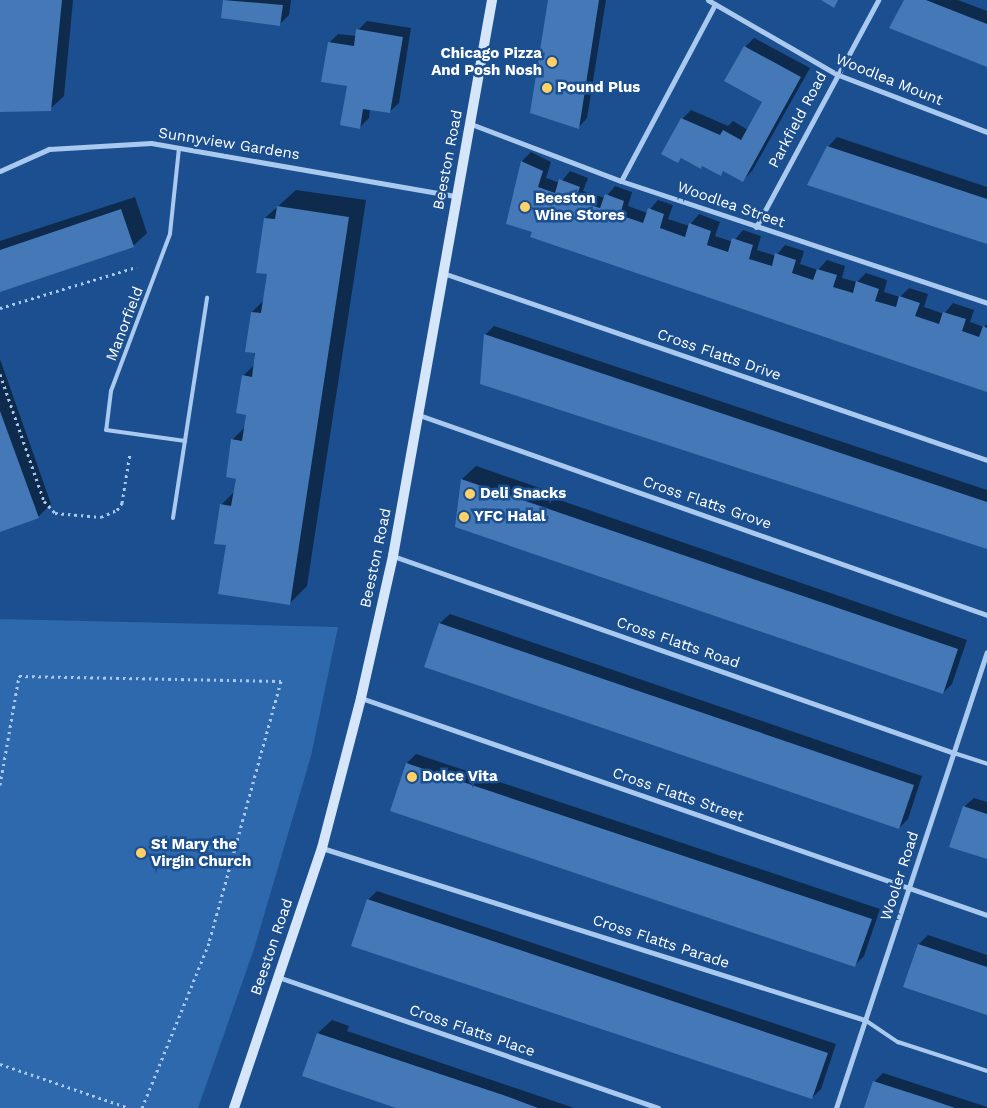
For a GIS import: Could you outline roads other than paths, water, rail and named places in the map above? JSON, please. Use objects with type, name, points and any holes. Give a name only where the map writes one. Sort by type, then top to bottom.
[{"type":"street","name":"Beeston Road","points":[[234,1108],[322,848],[361,698],[393,556],[492,0]]},
{"type":"street","name":"Woodlea Mount","points":[[708,0],[836,74],[987,132]]},
{"type":"street","name":"Parkfield Road","points":[[756,227],[836,74],[878,0]]},
{"type":"street","points":[[621,182],[715,4]]},
{"type":"street","name":"Woodlea Street","points":[[470,124],[621,182],[987,303]]},
{"type":"street","name":"Sunnyview Gardens","points":[[0,171],[49,149],[151,143],[456,196]]},
{"type":"street","name":"Cross Flatts Drive","points":[[443,273],[987,460]]},
{"type":"street","name":"Cross Flatts Grove","points":[[419,415],[987,615]]},
{"type":"street","name":"Cross Flatts Road","points":[[393,556],[954,753]]},
{"type":"street","name":"Wooler Road","points":[[836,1108],[987,652]]},
{"type":"street","name":"Cross Flatts Street","points":[[361,698],[987,916]]},
{"type":"street","name":"Cross Flatts Parade","points":[[322,848],[865,1020]]},
{"type":"street","name":"Cross Flatts Place","points":[[278,977],[658,1108]]},
{"type":"lane","name":"Manorfield","points":[[179,148],[170,234],[111,391],[106,430],[185,441]]},
{"type":"lane","points":[[173,518],[207,298]]},
{"type":"lane","points":[[954,753],[987,764]]},
{"type":"lane","name":"Cross Flatts Parade","points":[[865,1020],[898,1042],[987,1071]]},
{"type":"place","name":"Chicago Pizza And Posh Nosh","points":[[552,62]]},
{"type":"place","name":"Pound Plus","points":[[547,88]]},
{"type":"place","name":"Beeston Wine Stores","points":[[525,207]]},
{"type":"place","name":"Deli Snacks","points":[[470,494]]},
{"type":"place","name":"YFC Halal","points":[[464,517]]},
{"type":"place","name":"Dolce Vita","points":[[412,777]]},
{"type":"place","name":"St Mary the Virgin Church","points":[[141,853]]}]
